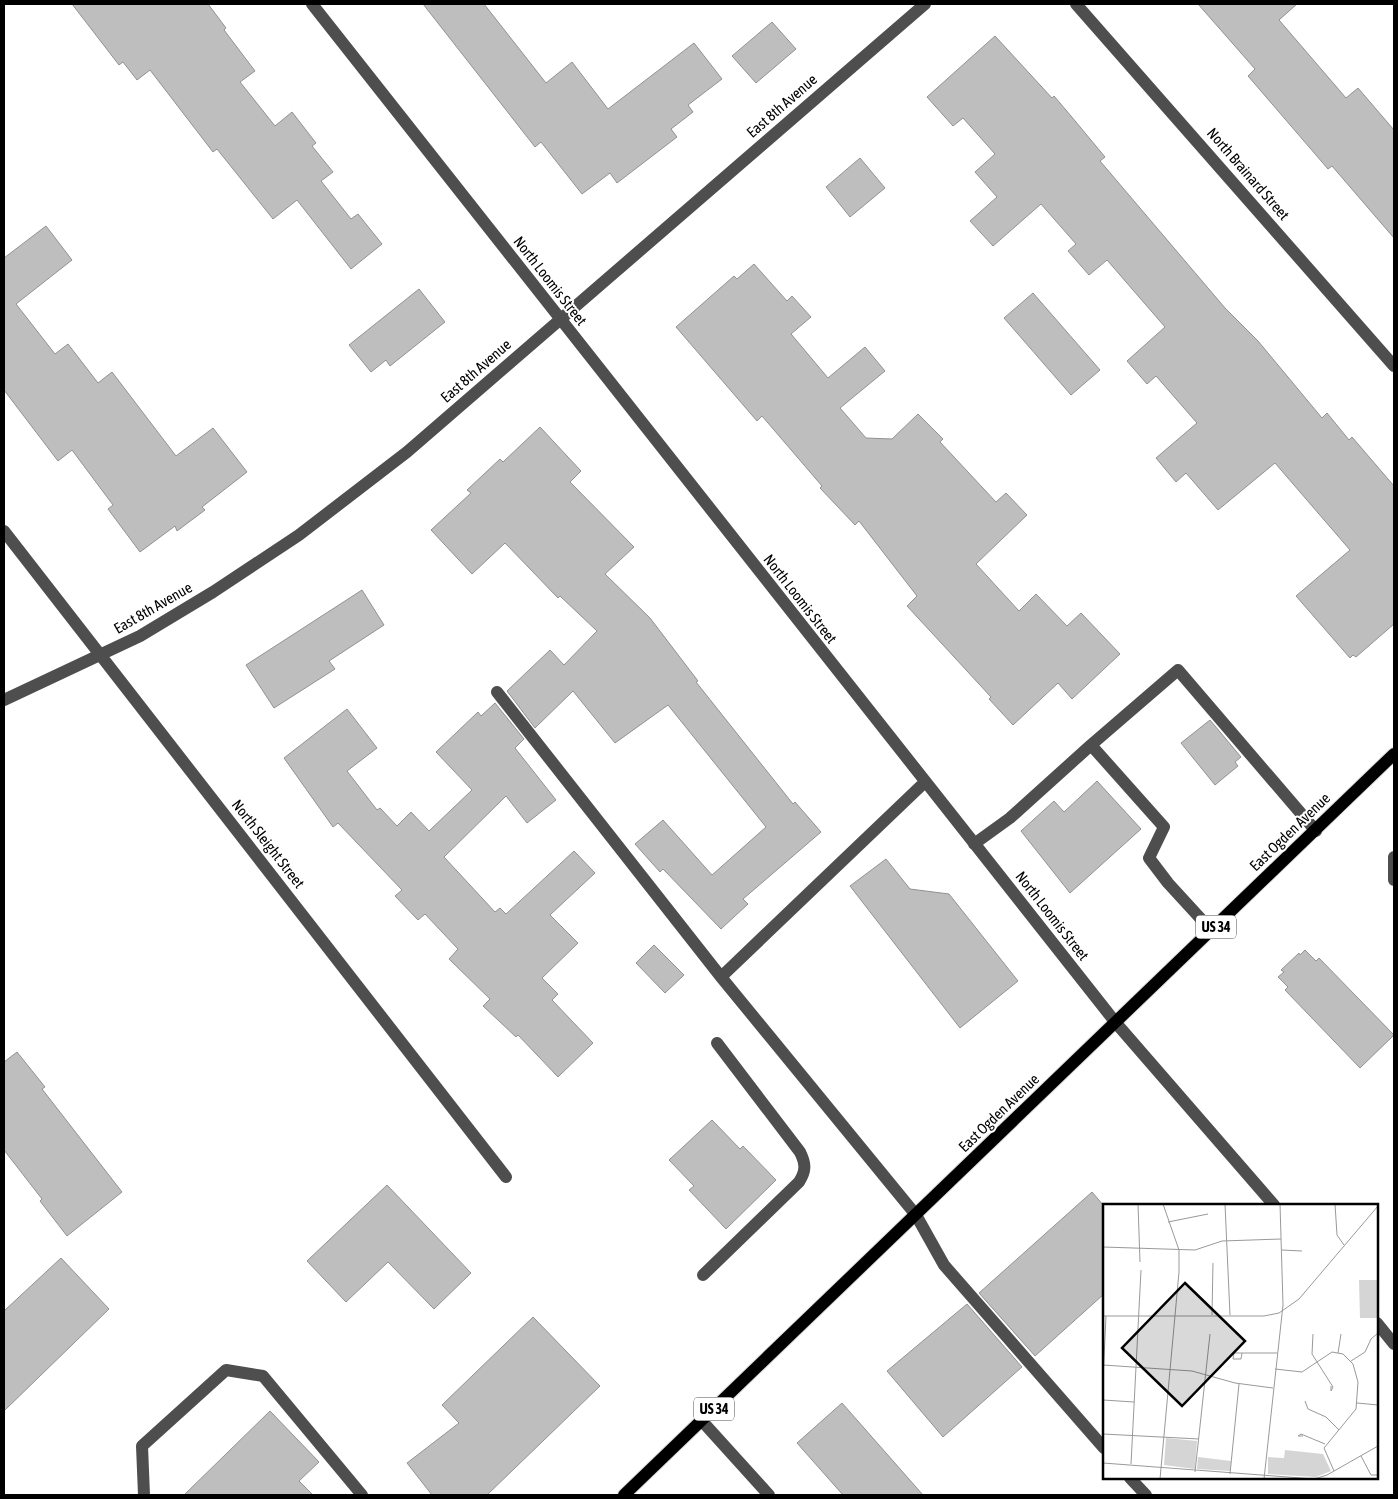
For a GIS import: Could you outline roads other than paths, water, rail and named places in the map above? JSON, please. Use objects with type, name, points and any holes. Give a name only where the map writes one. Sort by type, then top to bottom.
[{"type":"main road","name":"East Ogden Avenue","points":[[624,1495],[1394,754]]},
{"type":"street","name":"North Loomis Street","points":[[312,4],[559,320],[1116,1023],[1273,1204]]},
{"type":"street","name":"East 8th Avenue","points":[[4,700],[140,636],[213,592],[299,535],[407,452],[925,4]]},
{"type":"street","name":"North Brainard Street","points":[[1076,4],[1394,366]]},
{"type":"street","name":"North Sleight Street","points":[[4,531],[506,1177]]},
{"type":"street","points":[[974,844],[1010,818],[1090,745],[1178,670],[1316,830]]},
{"type":"street","points":[[498,692],[720,977],[916,1215],[944,1265],[1103,1447]]},
{"type":"street","points":[[1090,745],[1164,826],[1149,858],[1168,883],[1212,931]]},
{"type":"street","points":[[720,977],[924,782]]},
{"type":"street","points":[[1394,857],[1394,874]]},
{"type":"street","points":[[703,1275],[799,1182],[805,1173],[805,1162],[800,1152],[717,1043]]},
{"type":"street","points":[[1378,1324],[1394,1344]]},
{"type":"street","points":[[144,1495],[142,1446],[226,1370],[263,1376],[362,1495]]},
{"type":"street","points":[[702,1421],[769,1495]]},
{"type":"street","points":[[1131,1479],[1146,1495]]}]
